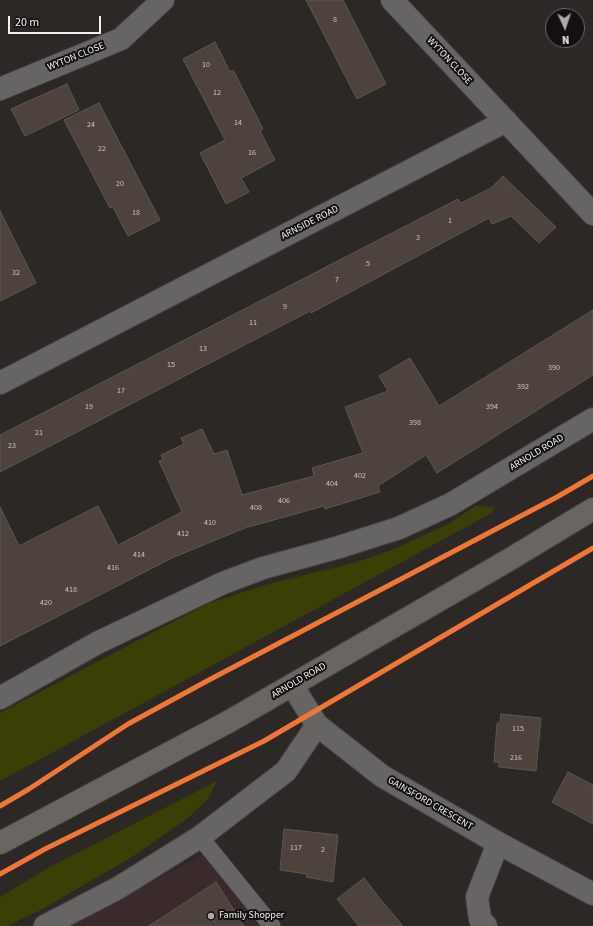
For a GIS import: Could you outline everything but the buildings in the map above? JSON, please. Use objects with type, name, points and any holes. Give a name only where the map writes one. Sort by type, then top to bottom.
[{"type":"main road","name":"ARNOLD ROAD","points":[[0,842],[228,722],[593,510]]},
{"type":"street","name":"WYTON CLOSE","points":[[0,89],[121,39],[163,0]]},
{"type":"street","name":"WYTON CLOSE","points":[[392,0],[506,121]]},
{"type":"street","points":[[506,121],[593,214]]},
{"type":"street","name":"ARNSIDE ROAD","points":[[0,383],[506,121]]},
{"type":"street","name":"ARNOLD ROAD","points":[[0,698],[97,643],[223,583],[263,568],[336,548],[399,528],[451,504],[593,419]]},
{"type":"street","name":"GAINSFORD CRESCENT","points":[[292,685],[317,725],[382,776],[498,844],[593,894]]},
{"type":"street","points":[[46,926],[118,888],[200,837],[286,771],[317,725]]},
{"type":"street","points":[[486,926],[480,919],[477,897],[498,844]]},
{"type":"lane","points":[[200,837],[272,926]]},
{"type":"shaded area","points":[[475,506],[494,507],[492,513],[0,781],[0,713],[207,604],[265,585],[357,562],[397,548],[450,523]]},
{"type":"shaded area","points":[[217,781],[209,798],[188,818],[132,857],[39,911],[7,926],[0,926],[0,897],[48,868]]},
{"type":"shaded area","points":[[219,846],[281,926],[68,926]]},
{"type":"cycle path","points":[[0,806],[29,789],[128,724],[557,497],[593,476]]},
{"type":"cycle path","points":[[0,874],[45,849],[264,741],[593,548]]},
{"type":"place","name":"Family Shopper","points":[[211,916]]}]
